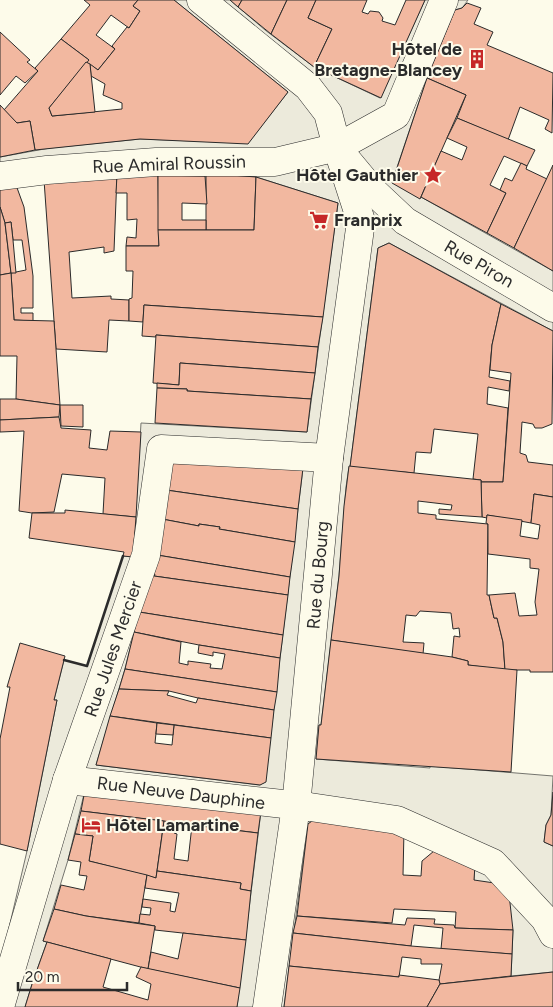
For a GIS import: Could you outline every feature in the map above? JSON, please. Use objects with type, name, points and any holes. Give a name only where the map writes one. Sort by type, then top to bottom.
[{"type":"street","name":"Rue du Bourg","points":[[201,0],[308,87],[328,113],[361,221],[329,458],[296,806],[267,1007]]},
{"type":"street","name":"Rue Amiral Roussin","points":[[0,176],[47,170],[156,162],[275,162],[337,147],[396,115],[444,0]]},
{"type":"street","name":"Rue Piron","points":[[337,147],[372,190],[405,221],[553,308]]},
{"type":"street","points":[[361,221],[405,221]]},
{"type":"street","name":"Rue Jules Mercier","points":[[0,1007],[67,780],[146,555],[161,449],[329,458]]},
{"type":"street","name":"Rue Neuve Dauphine","points":[[67,780],[310,807],[398,820],[493,863],[545,919],[553,934]]},
{"type":"shaded area","points":[[174,0],[230,0],[265,30],[314,67],[380,98],[425,0],[468,0],[462,8],[455,10],[427,78],[392,182],[553,271],[553,331],[389,243],[378,248],[346,487],[339,576],[316,759],[553,776],[551,815],[546,825],[544,842],[553,846],[553,972],[511,976],[513,930],[474,880],[475,865],[404,830],[312,821],[308,824],[284,1007],[237,1007],[261,811],[85,790],[68,860],[43,941],[47,942],[25,1007],[0,1007],[0,966],[27,851],[57,700],[54,700],[64,660],[87,666],[123,556],[133,557],[141,423],[307,432],[338,203],[256,177],[206,173],[205,176],[161,175],[160,171],[0,188],[0,157],[50,148],[140,139],[248,143],[288,92]],"holes":[[[303,468],[265,782],[260,785],[96,765],[125,669],[149,573],[155,574]]]},
{"type":"building","points":[[84,0],[138,0],[133,6],[140,11],[129,28],[111,15],[96,35],[115,49],[98,70],[86,62],[89,60],[61,39],[90,5]]},
{"type":"building","points":[[138,0],[174,0],[288,92],[248,144],[140,139],[35,150],[30,121],[17,123],[4,110],[38,71],[35,68],[61,39],[89,60],[49,108],[52,116],[122,109],[122,103],[103,95],[105,84],[91,76],[90,64],[98,70],[115,49],[112,46],[127,27],[129,28],[140,11],[133,6]]},
{"type":"building","points":[[230,0],[242,0],[238,7]]},
{"type":"building","points":[[242,0],[287,0],[271,34],[238,7]]},
{"type":"building","points":[[287,0],[316,0],[308,18],[332,29],[314,67],[271,34]]},
{"type":"building","points":[[316,0],[367,0],[362,12],[368,14],[370,11],[379,12],[383,18],[382,21],[395,25],[406,0],[425,0],[381,98],[314,67],[332,29],[308,18]]},
{"type":"building","name":"Hôtel de Bretagne-Blancey","points":[[467,3],[481,8],[474,24],[493,32],[487,45],[553,73],[552,133],[545,129],[549,120],[520,107],[508,140],[457,118],[466,95],[427,78],[455,10],[462,8]]},
{"type":"building","points":[[0,32],[30,60],[27,62],[38,71],[25,83],[16,76],[0,95]]},
{"type":"building","points":[[86,62],[90,64],[95,112],[52,116],[49,108]]},
{"type":"building","points":[[427,78],[466,95],[420,199],[392,183]]},
{"type":"building","points":[[0,105],[17,123],[30,121],[35,150],[0,157]]},
{"type":"building","points":[[457,118],[535,150],[527,166],[504,156],[490,185],[506,193],[487,233],[421,197],[441,151],[462,160],[467,147],[447,138]]},
{"type":"building","points":[[521,163],[527,166],[526,169],[547,179],[514,248],[487,233],[506,193],[500,190],[505,178],[512,181]]},
{"type":"building","points":[[553,165],[553,271],[514,248]]},
{"type":"building","points":[[206,173],[256,177],[254,230],[206,230]]},
{"type":"building","points":[[117,175],[114,251],[104,253],[104,247],[69,252],[72,298],[111,296],[111,299],[129,300],[129,321],[109,320],[107,352],[56,349],[44,180]]},
{"type":"building","points":[[117,175],[158,175],[159,246],[126,246],[127,237],[136,238],[137,219],[127,220],[127,193],[116,193]]},
{"type":"building","points":[[158,175],[205,176],[207,204],[182,203],[182,220],[206,220],[206,230],[158,230]]},
{"type":"building","points":[[256,177],[338,203],[323,317],[144,305],[143,322],[129,321],[129,299],[132,298],[133,271],[126,271],[126,246],[159,246],[158,230],[254,230]]},
{"type":"building","points":[[16,185],[24,207],[33,276],[33,308],[21,308],[21,313],[33,313],[33,321],[14,320],[11,273],[26,270],[22,240],[13,240],[11,222],[5,223],[0,207],[0,188]]},
{"type":"building","points":[[0,207],[5,223],[11,273],[0,275]]},
{"type":"building","points":[[11,222],[16,273],[11,273],[5,223]]},
{"type":"building","points":[[389,243],[501,304],[492,345],[489,377],[510,381],[509,391],[488,387],[487,404],[508,408],[503,482],[481,482],[481,480],[473,479],[478,434],[434,429],[431,453],[416,452],[414,473],[350,467],[378,248]]},
{"type":"building","points":[[11,273],[14,320],[54,321],[60,405],[16,399],[17,356],[0,356],[0,275]]},
{"type":"building","points":[[501,304],[553,331],[552,424],[542,428],[535,428],[533,424],[522,422],[520,453],[526,455],[528,462],[553,465],[553,497],[534,494],[531,523],[487,515],[487,518],[482,517],[481,482],[503,482],[511,373],[490,370],[492,345]]},
{"type":"building","points":[[144,305],[323,317],[318,347],[156,335],[156,337],[142,336]]},
{"type":"building","points":[[156,335],[318,347],[315,373],[180,363],[179,385],[153,383]]},
{"type":"building","points":[[180,363],[315,373],[311,399],[157,388],[157,383],[179,385]]},
{"type":"building","points":[[157,388],[311,399],[307,432],[155,423]]},
{"type":"building","points":[[0,399],[16,399],[60,405],[59,417],[0,420]]},
{"type":"building","points":[[60,405],[83,405],[83,427],[61,426]]},
{"type":"building","points":[[59,417],[61,428],[91,430],[89,448],[107,450],[110,431],[141,432],[136,517],[103,514],[105,478],[62,474],[54,512],[32,513],[19,511],[24,431],[0,432],[0,420]]},
{"type":"building","points":[[170,459],[303,468],[298,509],[166,490]]},
{"type":"building","points":[[349,466],[481,480],[482,517],[439,514],[439,509],[451,510],[452,505],[418,501],[418,513],[436,515],[436,519],[488,524],[487,595],[489,595],[494,618],[497,618],[503,642],[505,670],[468,665],[468,661],[452,657],[454,636],[460,637],[459,628],[453,629],[451,613],[420,611],[416,616],[406,615],[403,642],[424,643],[423,654],[331,640]]},
{"type":"building","points":[[166,490],[298,509],[295,542],[219,529],[220,527],[199,524],[199,526],[162,519]]},
{"type":"building","points":[[534,494],[553,497],[553,672],[505,670],[503,642],[497,618],[494,618],[489,595],[515,593],[519,616],[537,615],[535,602],[539,569],[530,568],[530,559],[488,554],[488,524],[486,523],[487,515],[522,520],[520,536],[538,539],[540,525],[531,523]]},
{"type":"building","points":[[65,510],[136,517],[133,557],[123,556],[124,552],[29,538],[32,513],[65,513]]},
{"type":"building","points":[[162,519],[199,526],[199,524],[220,527],[219,529],[295,542],[290,577],[157,555]]},
{"type":"building","points":[[157,555],[290,577],[288,595],[154,576]]},
{"type":"building","points":[[149,573],[155,574],[154,576],[288,595],[283,635],[139,612]]},
{"type":"building","points":[[139,612],[283,635],[280,658],[134,632]]},
{"type":"building","points":[[134,632],[181,642],[179,663],[188,665],[188,661],[211,664],[210,668],[222,669],[225,654],[213,652],[213,656],[198,653],[199,645],[280,658],[277,692],[125,669]]},
{"type":"building","points":[[331,640],[452,657],[468,661],[468,665],[517,670],[511,772],[316,759]]},
{"type":"building","points":[[20,643],[65,656],[54,700],[57,700],[27,851],[0,844],[0,739],[10,687],[7,687]]},
{"type":"building","points":[[125,669],[277,692],[274,710],[198,698],[169,691],[119,689]]},
{"type":"building","points":[[119,689],[169,691],[167,695],[196,703],[198,698],[274,710],[271,738],[110,716]]},
{"type":"building","points":[[110,716],[157,723],[155,743],[172,745],[174,725],[271,738],[266,782],[260,785],[96,765]]},
{"type":"building","points":[[157,723],[174,725],[173,735],[156,734]]},
{"type":"building","points":[[85,790],[261,811],[258,833],[81,811]]},
{"type":"building","points":[[553,792],[553,846],[544,842],[546,825],[551,815]]},
{"type":"building","points":[[81,811],[164,821],[156,878],[89,861],[93,836],[75,834]]},
{"type":"building","points":[[164,821],[176,823],[174,833],[177,834],[174,859],[188,861],[192,825],[258,833],[251,891],[240,889],[241,883],[157,871]]},
{"type":"building","points":[[312,821],[404,830],[403,875],[421,876],[422,861],[434,851],[475,865],[474,880],[508,885],[513,930],[455,928],[456,912],[394,909],[392,923],[297,916],[308,824]]},
{"type":"building","points":[[75,834],[93,836],[89,861],[147,875],[139,923],[86,916],[54,909],[61,885],[84,890],[87,876],[79,875],[81,862],[68,860]]},
{"type":"building","points":[[157,871],[241,883],[240,889],[251,891],[246,940],[155,930],[155,926],[139,923],[140,914],[150,915],[151,908],[142,907],[143,899],[171,903],[170,911],[175,912],[179,893],[145,888],[147,875],[156,878]]},
{"type":"building","points":[[54,909],[86,916],[155,926],[148,969],[43,941]]},
{"type":"building","points":[[297,916],[405,925],[407,918],[435,919],[434,924],[454,925],[455,928],[513,930],[512,954],[441,949],[443,928],[414,925],[411,946],[293,933]]},
{"type":"building","points":[[183,933],[246,940],[240,988],[148,969],[151,952],[178,959]]},
{"type":"building","points":[[293,933],[411,946],[512,954],[511,976],[440,984],[442,964],[421,964],[421,959],[402,957],[399,977],[289,966]]},
{"type":"building","points":[[47,942],[111,959],[103,987],[148,1000],[151,984],[136,977],[141,967],[240,988],[237,1007],[25,1007]]},
{"type":"building","points":[[289,966],[399,977],[399,975],[439,980],[440,984],[427,1007],[284,1007]]},
{"type":"building","points":[[553,972],[553,1007],[427,1007],[440,984]]},
{"type":"wall","points":[[64,660],[87,666],[123,556]]},
{"type":"place","name":"Hôtel de Bretagne-Blancey","points":[[477,59]]},
{"type":"place","name":"Hôtel Gauthier","points":[[433,175]]},
{"type":"place","name":"Franprix","points":[[319,220]]},
{"type":"place","name":"Hôtel Lamartine","points":[[91,825]]}]
